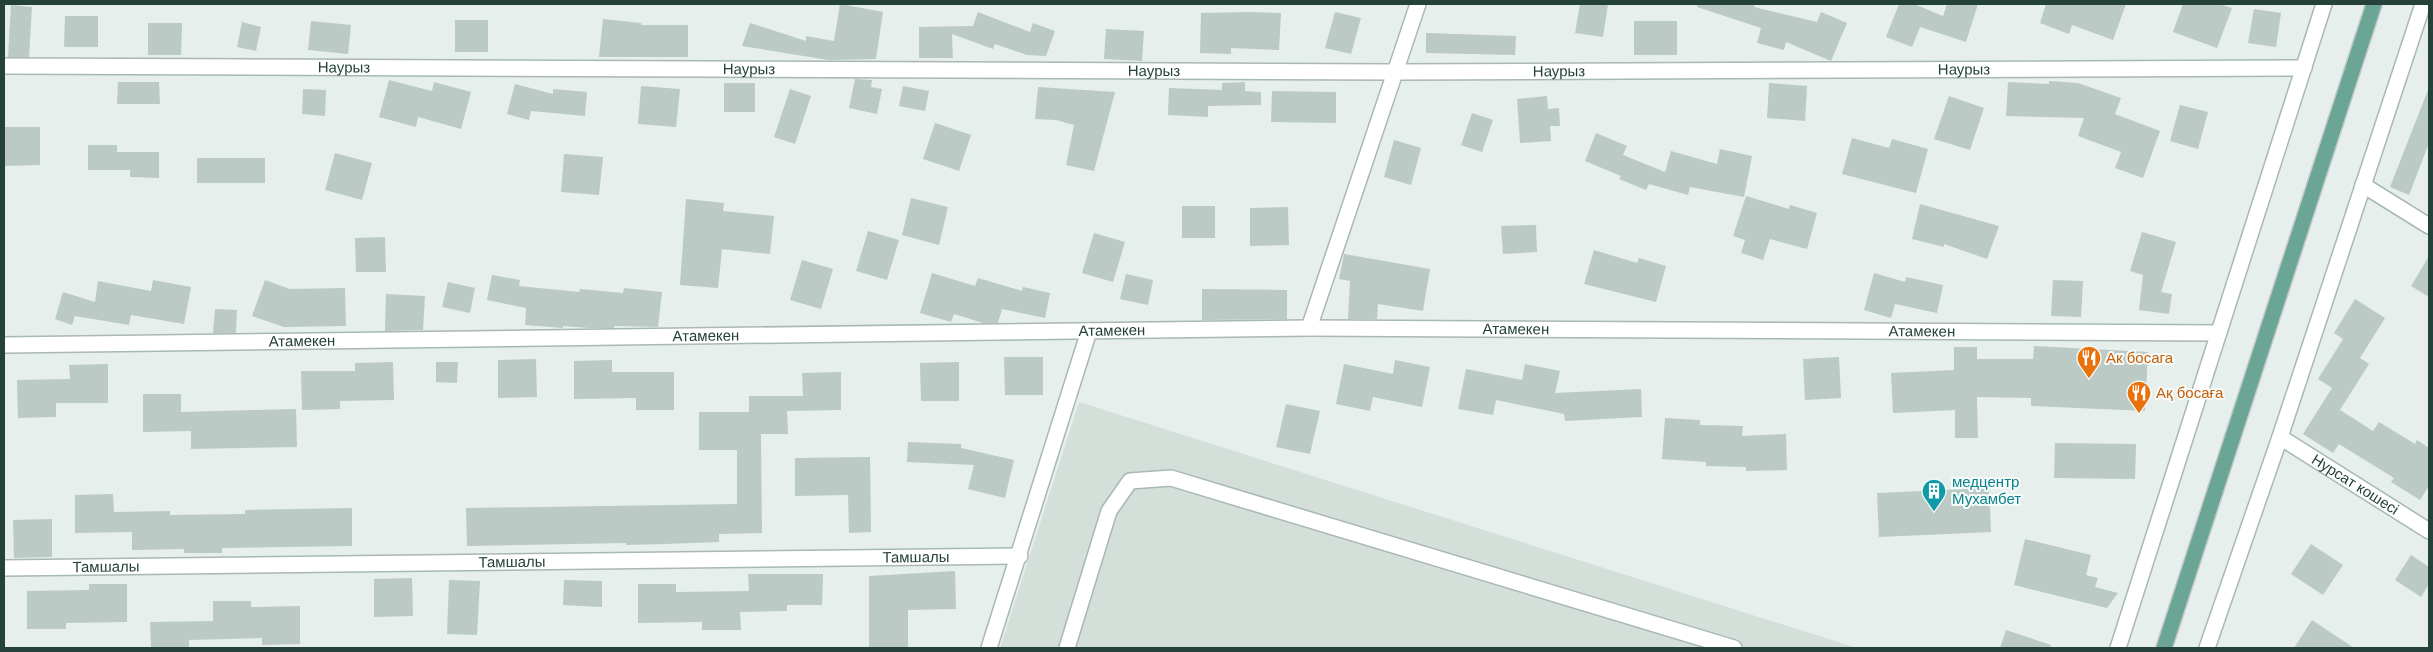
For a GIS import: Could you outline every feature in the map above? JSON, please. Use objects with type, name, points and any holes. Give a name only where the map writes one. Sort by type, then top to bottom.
[{"type":"main road","points":[[2164,648],[2374,4]]},
{"type":"street","points":[[1309,328],[1418,4]]},
{"type":"street","points":[[2118,648],[2324,4]]},
{"type":"street","points":[[2207,648],[2280,437],[2423,4]]},
{"type":"street","name":"Наурыз","points":[[4,66],[1396,72],[2304,68]]},
{"type":"street","points":[[2363,185],[2429,226]]},
{"type":"street","name":"Атамекен","points":[[4,345],[1309,328],[2219,333]]},
{"type":"street","points":[[990,648],[1089,331]]},
{"type":"street","name":"Нурсат кошесi","points":[[2280,437],[2429,531]]},
{"type":"street","points":[[1067,648],[1109,511],[1130,482],[1171,478],[1734,648]]},
{"type":"street","name":"Тамшалы","points":[[4,568],[1020,556]]},
{"type":"shaded area","points":[[1079,402],[1857,648],[1000,648]]},
{"type":"building","points":[[840,4],[883,12],[876,59],[828,60],[742,46],[750,23],[806,41],[806,36],[834,41]]},
{"type":"building","points":[[1580,4],[1608,4],[1603,37],[1575,33]]},
{"type":"building","points":[[1697,4],[1755,4],[1754,7],[1817,22],[1821,12],[1847,23],[1831,61],[1786,42],[1784,50],[1757,43],[1761,28],[1697,7]]},
{"type":"building","points":[[1899,4],[1914,4],[1943,16],[1947,4],[1978,4],[1966,42],[1920,27],[1912,47],[1886,37]]},
{"type":"building","points":[[2046,4],[2126,4],[2113,40],[2072,25],[2069,34],[2040,23]]},
{"type":"building","points":[[2183,4],[2219,4],[2232,8],[2217,48],[2173,32]]},
{"type":"building","points":[[11,5],[32,7],[29,57],[8,57]]},
{"type":"building","points":[[2254,9],[2281,13],[2276,47],[2248,43]]},
{"type":"building","points":[[978,12],[1030,32],[1033,23],[1055,31],[1046,56],[1027,55],[995,44],[993,49],[952,34],[953,58],[919,58],[919,27],[973,26]]},
{"type":"building","points":[[1335,12],[1361,18],[1351,54],[1325,48]]},
{"type":"building","points":[[1201,13],[1281,13],[1279,50],[1231,48],[1231,54],[1200,53]]},
{"type":"building","points":[[65,16],[98,16],[98,47],[64,47]]},
{"type":"building","points":[[603,19],[641,23],[641,25],[688,25],[688,57],[599,57]]},
{"type":"building","points":[[455,20],[488,20],[488,52],[455,52]]},
{"type":"building","points":[[311,21],[351,25],[348,54],[308,50]]},
{"type":"building","points":[[1634,21],[1677,21],[1677,55],[1634,55]]},
{"type":"building","points":[[242,22],[261,27],[256,51],[237,47]]},
{"type":"building","points":[[148,23],[182,23],[181,55],[148,55]]},
{"type":"building","points":[[1106,29],[1144,31],[1142,61],[1104,59]]},
{"type":"building","points":[[1426,33],[1516,36],[1515,55],[1426,53]]},
{"type":"building","points":[[855,79],[872,80],[871,87],[882,89],[877,114],[849,108]]},
{"type":"building","points":[[389,80],[432,91],[434,82],[471,92],[461,129],[418,117],[416,127],[379,117]]},
{"type":"building","points":[[2049,81],[2078,83],[2121,98],[2115,114],[2160,131],[2143,178],[2115,168],[2121,152],[2078,136],[2084,118],[2006,116],[2008,82],[2049,84]]},
{"type":"building","points":[[118,82],[159,82],[160,104],[117,104]]},
{"type":"building","points":[[1245,82],[1245,91],[1261,92],[1261,105],[1208,106],[1208,117],[1168,115],[1169,88],[1222,90],[1222,83]]},
{"type":"building","points":[[724,83],[755,83],[755,112],[724,112]]},
{"type":"building","points":[[1769,83],[1807,86],[1805,121],[1767,118]]},
{"type":"building","points":[[515,84],[553,94],[553,89],[587,92],[585,116],[531,111],[529,120],[507,114]]},
{"type":"building","points":[[641,86],[680,89],[676,127],[638,124]]},
{"type":"building","points":[[903,86],[929,91],[925,111],[899,106]]},
{"type":"building","points":[[1038,87],[1115,92],[1094,171],[1066,165],[1074,125],[1056,120],[1035,119]]},
{"type":"building","points":[[303,89],[326,90],[325,116],[302,114]]},
{"type":"building","points":[[790,89],[811,96],[795,144],[774,137]]},
{"type":"building","points":[[2428,90],[2429,143],[2409,195],[2390,187]]},
{"type":"building","points":[[1272,91],[1336,92],[1336,123],[1271,122]]},
{"type":"building","points":[[1547,96],[1548,109],[1559,108],[1560,126],[1550,126],[1551,141],[1520,143],[1517,99]]},
{"type":"building","points":[[1949,96],[1984,108],[1970,150],[1934,139]]},
{"type":"building","points":[[2180,105],[2208,112],[2198,149],[2170,141]]},
{"type":"building","points":[[1472,113],[1493,120],[1482,152],[1461,145]]},
{"type":"building","points":[[935,123],[971,135],[959,171],[923,159]]},
{"type":"building","points":[[4,127],[40,127],[40,165],[4,166]]},
{"type":"building","points":[[1596,133],[1627,146],[1623,155],[1665,172],[1671,151],[1717,164],[1720,149],[1752,156],[1744,197],[1690,187],[1688,195],[1649,184],[1646,190],[1619,179],[1621,176],[1585,161]]},
{"type":"building","points":[[1852,138],[1889,148],[1892,139],[1928,149],[1916,193],[1842,174]]},
{"type":"building","points":[[1394,140],[1421,148],[1411,185],[1384,177]]},
{"type":"building","points":[[88,145],[117,145],[117,152],[159,152],[159,178],[130,177],[130,170],[88,170]]},
{"type":"building","points":[[335,153],[372,163],[362,200],[325,190]]},
{"type":"building","points":[[564,154],[603,157],[599,195],[561,192]]},
{"type":"building","points":[[197,158],[265,158],[265,183],[197,183]]},
{"type":"building","points":[[1746,196],[1789,209],[1790,205],[1817,213],[1807,249],[1770,239],[1763,260],[1741,253],[1745,240],[1733,236]]},
{"type":"building","points":[[911,198],[948,207],[939,245],[902,235]]},
{"type":"building","points":[[686,199],[724,203],[723,211],[774,216],[770,254],[722,249],[718,288],[680,285]]},
{"type":"building","points":[[1920,204],[1999,226],[1987,259],[1944,244],[1944,247],[1912,239]]},
{"type":"building","points":[[1182,206],[1215,206],[1215,238],[1182,238]]},
{"type":"building","points":[[1288,207],[1289,245],[1250,246],[1250,208]]},
{"type":"building","points":[[1536,225],[1537,252],[1503,254],[1501,226]]},
{"type":"building","points":[[868,231],[899,240],[887,280],[856,271]]},
{"type":"building","points":[[2142,232],[2176,242],[2161,292],[2172,294],[2169,314],[2139,310],[2143,275],[2130,271]]},
{"type":"building","points":[[1094,233],[1125,242],[1113,282],[1082,273]]},
{"type":"building","points":[[385,237],[386,272],[356,272],[355,238]]},
{"type":"building","points":[[1594,250],[1637,263],[1639,258],[1666,266],[1656,302],[1584,284]]},
{"type":"building","points":[[1344,254],[1430,269],[1423,311],[1378,304],[1377,319],[1348,319],[1350,281],[1339,279]]},
{"type":"building","points":[[2429,256],[2429,297],[2411,286]]},
{"type":"building","points":[[802,260],[833,269],[821,309],[790,300]]},
{"type":"building","points":[[932,273],[975,286],[978,278],[1022,291],[1023,287],[1050,293],[1045,318],[1002,309],[998,323],[983,323],[954,314],[951,322],[920,313]]},
{"type":"building","points":[[1874,273],[1905,282],[1906,277],[1943,285],[1937,313],[1895,304],[1891,318],[1864,310]]},
{"type":"building","points":[[1126,274],[1153,280],[1148,305],[1120,299]]},
{"type":"building","points":[[492,275],[520,280],[519,286],[579,292],[580,289],[623,293],[624,288],[662,292],[658,327],[614,326],[614,328],[589,328],[563,326],[563,328],[525,325],[526,308],[487,300]]},
{"type":"building","points":[[153,280],[191,287],[184,324],[131,315],[129,325],[75,316],[72,325],[55,319],[63,292],[95,302],[98,281],[151,291]]},
{"type":"building","points":[[265,280],[290,289],[345,288],[346,326],[284,327],[252,316]]},
{"type":"building","points":[[2053,280],[2083,281],[2081,317],[2051,316]]},
{"type":"building","points":[[448,282],[475,288],[470,313],[442,307]]},
{"type":"building","points":[[1202,289],[1287,290],[1287,319],[1202,320]]},
{"type":"building","points":[[386,294],[425,296],[423,330],[385,331]]},
{"type":"building","points":[[2355,299],[2385,318],[2360,358],[2369,364],[2340,410],[2373,431],[2379,422],[2415,444],[2417,440],[2429,448],[2429,486],[2420,500],[2391,482],[2394,478],[2339,444],[2333,453],[2303,434],[2332,388],[2318,379],[2343,339],[2334,333]]},
{"type":"building","points":[[215,309],[237,310],[236,333],[213,333]]},
{"type":"building","points":[[2034,346],[2148,352],[2145,411],[2031,406],[2031,398],[1977,397],[1978,438],[1955,438],[1955,410],[1893,413],[1891,373],[1954,370],[1954,347],[1977,347],[1977,359],[2033,359]]},
{"type":"building","points":[[1004,357],[1043,357],[1043,395],[1005,395]]},
{"type":"building","points":[[1839,357],[1841,398],[1805,400],[1803,359]]},
{"type":"building","points":[[536,359],[537,397],[498,398],[498,360]]},
{"type":"building","points":[[612,360],[612,372],[674,372],[674,410],[636,410],[636,398],[574,399],[574,361]]},
{"type":"building","points":[[1395,360],[1430,367],[1422,407],[1373,397],[1370,411],[1336,404],[1344,364],[1393,374]]},
{"type":"building","points":[[393,362],[394,400],[340,401],[340,409],[302,410],[301,371],[355,371],[355,363]]},
{"type":"building","points":[[436,362],[458,362],[457,383],[436,382]]},
{"type":"building","points":[[959,362],[959,401],[921,401],[920,363]]},
{"type":"building","points":[[108,364],[108,403],[56,403],[56,417],[18,418],[17,380],[70,379],[69,365]]},
{"type":"building","points":[[1525,364],[1560,371],[1555,393],[1641,389],[1642,417],[1565,421],[1564,414],[1496,400],[1493,415],[1458,409],[1466,369],[1522,380]]},
{"type":"building","points":[[841,372],[841,410],[787,411],[788,434],[761,434],[762,533],[719,534],[719,542],[626,545],[626,543],[467,546],[466,508],[737,504],[737,450],[699,450],[699,412],[749,412],[749,396],[803,396],[802,373]]},
{"type":"building","points":[[143,394],[181,394],[181,412],[296,409],[297,447],[191,449],[191,431],[143,432]]},
{"type":"building","points":[[1286,404],[1320,411],[1310,454],[1276,447]]},
{"type":"building","points":[[1665,418],[1700,420],[1700,425],[1743,426],[1742,436],[1786,434],[1787,470],[1746,471],[1746,467],[1706,466],[1706,462],[1662,459]]},
{"type":"building","points":[[908,442],[961,444],[961,448],[1014,460],[1005,498],[968,489],[974,465],[907,462]]},
{"type":"building","points":[[2055,443],[2136,444],[2135,479],[2054,478]]},
{"type":"building","points":[[870,457],[871,532],[849,533],[848,495],[795,496],[795,458]]},
{"type":"building","name":"медцентр Мухамбет","points":[[1989,488],[1991,532],[1879,537],[1877,493]]},
{"type":"building","points":[[113,494],[114,512],[170,511],[170,515],[245,514],[245,510],[352,508],[352,546],[222,548],[222,553],[184,553],[184,549],[132,550],[132,532],[75,533],[75,495]]},
{"type":"building","points":[[52,519],[52,557],[14,558],[13,520]]},
{"type":"building","points":[[2025,539],[2091,555],[2086,575],[2098,578],[2095,587],[2118,593],[2107,608],[2014,585]]},
{"type":"building","points":[[2311,544],[2343,565],[2323,595],[2291,574]]},
{"type":"building","points":[[2411,555],[2429,567],[2429,584],[2421,597],[2395,580]]},
{"type":"building","points":[[955,571],[956,609],[908,610],[908,648],[869,648],[869,576]]},
{"type":"building","points":[[748,574],[823,574],[822,605],[787,605],[787,611],[740,612],[741,630],[702,630],[702,622],[638,623],[638,584],[676,584],[676,592],[749,591]]},
{"type":"building","points":[[412,578],[413,616],[374,617],[374,579]]},
{"type":"building","points":[[449,580],[480,581],[477,635],[447,634]]},
{"type":"building","points":[[564,580],[602,581],[602,607],[563,605]]},
{"type":"building","points":[[89,584],[127,584],[127,622],[66,623],[66,629],[27,629],[27,591],[89,590]]},
{"type":"building","points":[[213,601],[251,601],[251,607],[300,606],[300,644],[262,645],[262,638],[189,640],[189,648],[151,648],[150,622],[213,621]]},
{"type":"building","points":[[2312,620],[2354,648],[2294,648]]},
{"type":"building","points":[[2006,630],[2051,645],[2050,648],[2000,648]]},
{"type":"place","name":"Ак босага","points":[[2089,379]]},
{"type":"place","name":"Ақ босаға","points":[[2139,414]]},
{"type":"place","name":"медцентр Мухамбет","points":[[1934,512]]}]
